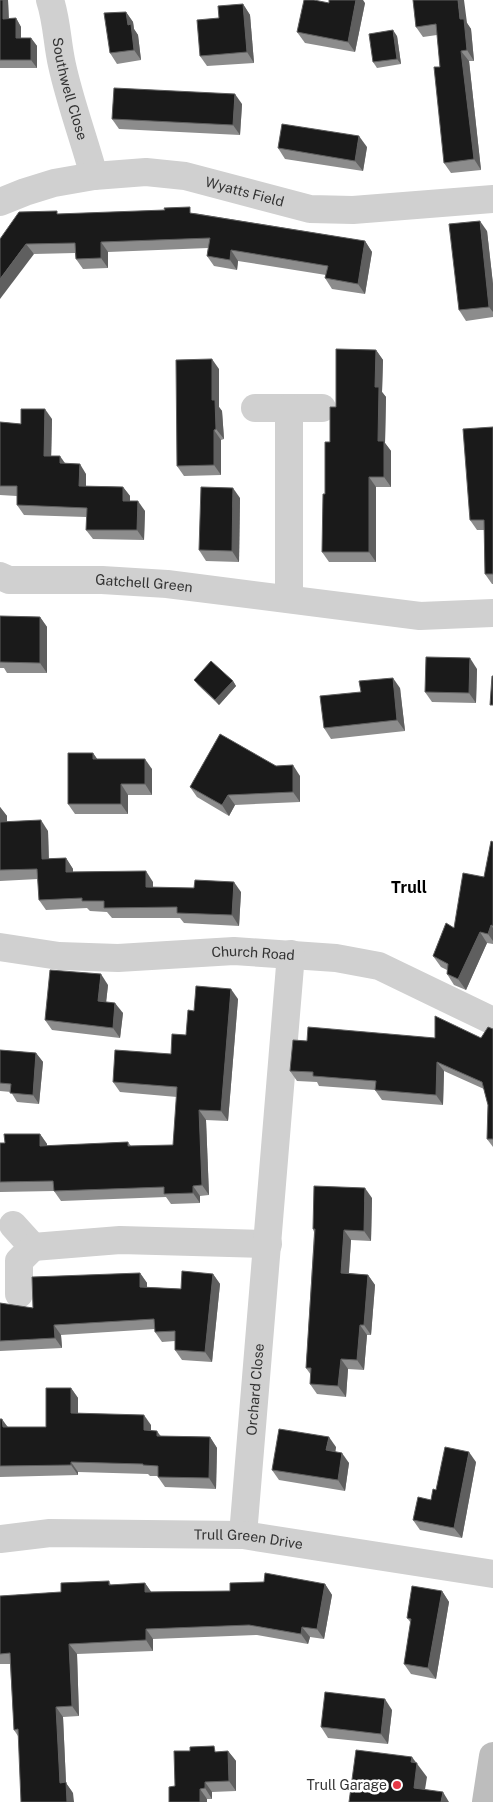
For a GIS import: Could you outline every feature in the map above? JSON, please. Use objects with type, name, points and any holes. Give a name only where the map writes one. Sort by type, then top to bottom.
[{"type":"street","name":"Southwell Close","points":[[50,0],[66,82],[94,176]]},
{"type":"street","name":"Wyatts Field","points":[[0,202],[24,192],[54,184],[94,176],[146,172],[185,176],[310,209],[353,210],[493,199]]},
{"type":"street","points":[[255,408],[322,408]]},
{"type":"street","points":[[289,598],[290,408]]},
{"type":"street","name":"Gatchell Green","points":[[0,576],[9,580],[102,580],[167,584],[420,616],[493,613]]},
{"type":"street","name":"Church Road","points":[[0,947],[60,956],[118,958],[234,951],[336,958],[379,966],[493,1021]]},
{"type":"street","name":"Orchard Close","points":[[243,1535],[291,954]]},
{"type":"street","points":[[13,1225],[33,1247]]},
{"type":"street","points":[[19,1294],[19,1261],[33,1247],[120,1240],[268,1244]]},
{"type":"street","name":"Trull Green Drive","points":[[0,1538],[50,1533],[243,1535],[493,1574]]},
{"type":"street","points":[[486,1802],[493,1756]]},
{"type":"building","points":[[0,0],[3,0],[3,19],[16,18],[16,38],[31,38],[31,60],[0,60]]},
{"type":"building","points":[[304,0],[329,3],[329,0],[356,0],[348,42],[297,32]]},
{"type":"building","points":[[413,0],[458,0],[460,19],[464,19],[467,50],[461,51],[474,159],[444,163],[434,67],[440,67],[436,24],[416,27]]},
{"type":"building","points":[[243,4],[247,52],[200,56],[197,20],[219,18],[218,6]]},
{"type":"building","points":[[126,12],[128,25],[131,24],[134,50],[110,53],[104,13]]},
{"type":"building","points":[[393,30],[397,59],[373,62],[369,34]]},
{"type":"building","points":[[114,88],[235,94],[233,125],[112,119]]},
{"type":"building","points":[[282,124],[359,136],[355,161],[278,148]]},
{"type":"building","points":[[190,207],[190,213],[365,241],[358,284],[325,278],[328,266],[231,250],[230,260],[207,256],[210,238],[101,242],[101,258],[76,259],[75,243],[26,244],[0,279],[0,239],[19,212],[57,211],[57,214],[165,210],[164,208]]},
{"type":"building","points":[[480,221],[489,307],[459,310],[449,224]]},
{"type":"building","points":[[336,349],[376,350],[375,387],[379,387],[378,441],[384,441],[384,477],[369,477],[369,552],[322,552],[325,442],[330,442],[330,407],[336,407]]},
{"type":"building","points":[[212,359],[212,400],[215,400],[216,429],[214,430],[214,465],[177,466],[176,360]]},
{"type":"building","points":[[21,409],[45,409],[44,456],[60,456],[60,463],[80,464],[79,486],[123,487],[123,501],[138,501],[137,530],[86,530],[87,508],[17,505],[17,486],[0,486],[0,422],[21,424]]},
{"type":"building","points":[[493,427],[493,574],[485,574],[484,520],[470,520],[463,429]]},
{"type":"building","points":[[201,487],[233,488],[232,551],[199,550]]},
{"type":"building","points":[[0,616],[40,617],[40,663],[0,662]]},
{"type":"building","points":[[426,657],[470,658],[469,693],[425,692]]},
{"type":"building","points":[[211,661],[233,681],[215,700],[194,680]]},
{"type":"building","points":[[492,676],[493,705],[490,705]]},
{"type":"building","points":[[393,678],[397,720],[324,728],[320,696],[361,692],[359,681]]},
{"type":"building","points":[[220,734],[276,766],[293,765],[293,792],[228,795],[222,805],[190,787]]},
{"type":"building","points":[[68,753],[93,753],[93,759],[145,759],[145,784],[121,784],[121,804],[68,804]]},
{"type":"building","points":[[41,820],[42,859],[66,858],[66,872],[146,871],[146,887],[194,888],[195,880],[234,882],[232,915],[177,913],[177,907],[104,908],[104,901],[82,901],[82,898],[39,900],[37,869],[0,870],[0,822]]},
{"type":"building","points":[[491,841],[493,842],[493,926],[491,925],[488,934],[480,932],[458,979],[447,974],[448,964],[433,956],[446,923],[454,928],[463,873],[484,877]]},
{"type":"building","points":[[50,970],[101,974],[98,1001],[115,1003],[113,1028],[45,1020]]},
{"type":"building","points":[[196,986],[231,989],[221,1111],[199,1110],[202,1185],[193,1186],[193,1193],[164,1194],[164,1187],[54,1191],[53,1181],[0,1182],[0,1143],[5,1143],[4,1134],[40,1134],[40,1146],[128,1142],[128,1146],[173,1145],[177,1087],[113,1082],[115,1050],[171,1054],[172,1034],[186,1035],[188,1010],[194,1011]]},
{"type":"building","points":[[435,1016],[481,1038],[488,1027],[493,1029],[493,1139],[487,1139],[488,1105],[482,1082],[437,1062],[436,1095],[375,1090],[376,1081],[313,1076],[313,1072],[290,1071],[293,1040],[307,1041],[308,1027],[435,1038]]},
{"type":"building","points":[[0,1050],[36,1053],[33,1095],[10,1093],[11,1084],[0,1083]]},
{"type":"building","points":[[314,1186],[365,1188],[364,1231],[344,1230],[341,1273],[368,1275],[364,1325],[360,1325],[357,1360],[341,1359],[338,1386],[310,1384],[311,1368],[306,1368],[315,1229],[313,1229]]},
{"type":"building","points":[[182,1271],[213,1274],[205,1352],[175,1350],[175,1331],[155,1332],[154,1319],[54,1325],[55,1338],[0,1341],[0,1303],[33,1308],[32,1277],[140,1273],[140,1287],[181,1289]]},
{"type":"building","points":[[46,1388],[71,1388],[71,1413],[144,1415],[144,1430],[157,1431],[157,1436],[210,1437],[209,1478],[158,1477],[158,1466],[143,1464],[71,1462],[71,1465],[0,1466],[0,1419],[2,1419],[3,1427],[46,1427]]},
{"type":"building","points":[[279,1429],[329,1437],[326,1450],[342,1453],[338,1480],[272,1470]]},
{"type":"building","points":[[445,1447],[469,1452],[454,1528],[413,1520],[418,1497],[431,1500],[433,1489],[436,1490]]},
{"type":"building","points":[[265,1573],[325,1584],[317,1629],[302,1627],[301,1634],[249,1625],[146,1629],[146,1640],[69,1644],[72,1706],[56,1707],[60,1783],[66,1782],[67,1802],[21,1802],[18,1729],[14,1730],[10,1653],[0,1654],[0,1596],[61,1592],[61,1583],[109,1581],[109,1585],[145,1583],[145,1592],[230,1591],[230,1583],[264,1582]]},
{"type":"building","points":[[412,1586],[442,1591],[428,1668],[404,1664],[411,1619],[407,1618]]},
{"type":"building","points":[[325,1692],[385,1699],[381,1734],[321,1727]]},
{"type":"building","points":[[214,1746],[215,1752],[228,1751],[229,1781],[205,1782],[205,1788],[200,1789],[200,1802],[169,1802],[169,1787],[175,1786],[174,1751],[190,1751],[190,1747]]},
{"type":"building","points":[[356,1750],[412,1757],[411,1762],[417,1763],[414,1788],[443,1792],[441,1802],[349,1802]]},
{"type":"place","name":"Trull Garage","points":[[397,1785]]},
{"type":"district","name":"Trull","points":[[409,887]]}]
